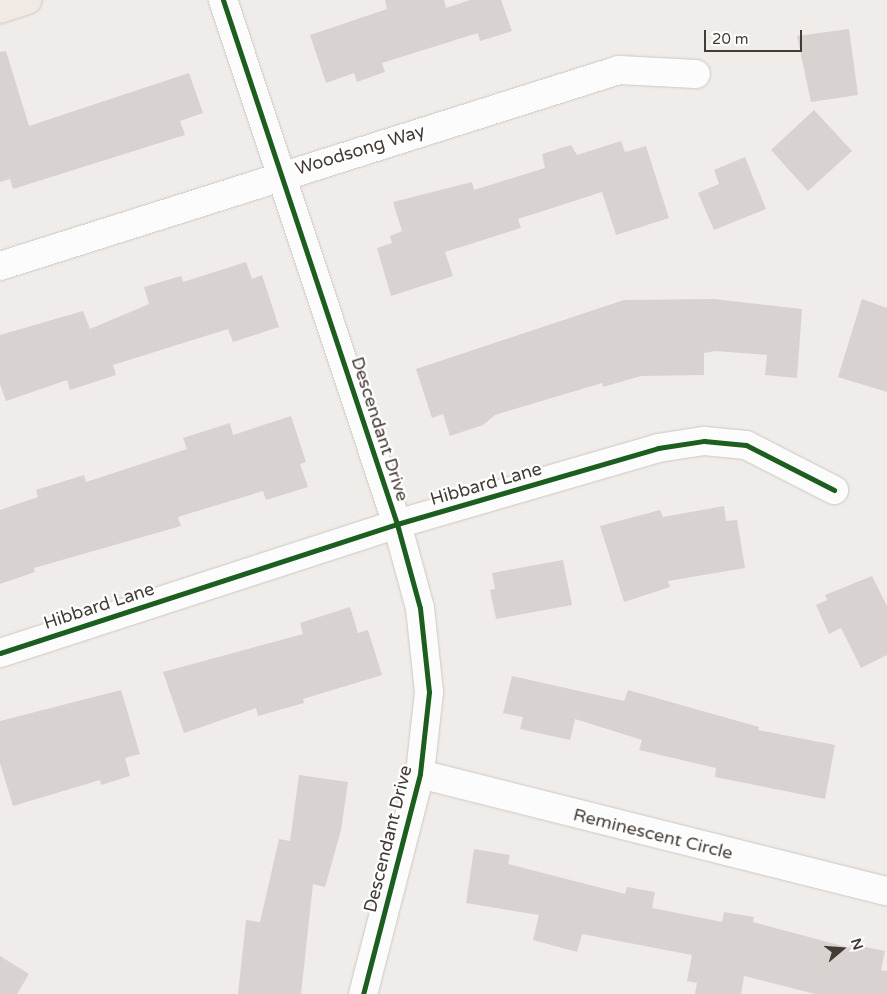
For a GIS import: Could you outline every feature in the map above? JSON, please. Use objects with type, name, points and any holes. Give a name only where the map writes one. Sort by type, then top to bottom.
[{"type":"main road","points":[[0,9],[28,0]]},
{"type":"street","name":"Descendant Drive","points":[[224,0],[397,524],[420,608],[430,692],[420,774],[363,994]]},
{"type":"street","name":"Woodsong Way","points":[[0,266],[280,174],[619,70],[696,74]]},
{"type":"street","name":"Hibbard Lane","points":[[0,653],[397,524],[658,448],[704,441],[746,445],[834,490]]},
{"type":"street","name":"Reminescent Circle","points":[[420,774],[887,891]]},
{"type":"building","points":[[385,0],[444,0],[446,8],[470,0],[501,0],[512,31],[480,41],[478,33],[382,63],[385,72],[357,82],[354,73],[326,83],[310,35],[387,9]]},
{"type":"building","points":[[849,29],[858,95],[811,102],[797,36]]},
{"type":"building","points":[[6,51],[29,126],[189,73],[203,113],[180,121],[185,135],[13,189],[10,179],[0,182],[0,52]]},
{"type":"building","points":[[814,110],[852,151],[808,191],[771,150]]},
{"type":"building","points":[[621,141],[625,152],[646,146],[669,218],[616,235],[602,192],[518,219],[521,228],[445,252],[453,276],[391,296],[377,248],[392,243],[390,236],[402,231],[393,202],[472,182],[474,190],[545,168],[542,154],[571,145],[577,155]]},
{"type":"building","points":[[745,157],[766,209],[714,230],[698,193],[719,184],[714,170]]},
{"type":"building","points":[[246,262],[252,279],[262,275],[279,327],[233,342],[228,329],[113,365],[116,375],[70,390],[67,380],[6,401],[0,384],[0,335],[83,311],[90,329],[149,304],[144,287],[181,276],[183,282]]},
{"type":"building","points":[[714,299],[802,309],[797,378],[765,375],[767,355],[715,351],[704,353],[704,375],[641,376],[603,387],[602,383],[495,415],[483,425],[450,436],[443,414],[432,418],[416,369],[624,300]]},
{"type":"building","points":[[862,299],[887,308],[887,392],[838,377]]},
{"type":"building","points":[[291,416],[306,462],[300,464],[308,487],[266,500],[263,491],[178,517],[181,526],[34,568],[35,572],[0,584],[0,510],[38,497],[36,490],[84,475],[86,482],[187,449],[183,438],[230,423],[233,435]]},
{"type":"building","points":[[724,506],[726,521],[737,520],[745,568],[668,581],[670,587],[624,602],[600,526],[660,510],[663,517]]},
{"type":"building","points":[[563,560],[572,605],[496,619],[490,590],[495,589],[492,573]]},
{"type":"building","points":[[872,576],[887,606],[887,655],[861,668],[841,628],[829,634],[816,605],[827,600],[825,595]]},
{"type":"building","points":[[350,607],[358,633],[368,630],[382,675],[303,699],[304,703],[258,716],[256,708],[184,733],[163,672],[303,634],[300,623]]},
{"type":"building","points":[[512,676],[624,701],[628,690],[759,727],[758,730],[835,745],[825,799],[715,777],[716,768],[639,750],[642,740],[575,719],[570,740],[520,729],[523,717],[503,713]]},
{"type":"building","points":[[121,690],[140,754],[125,758],[130,776],[101,785],[100,780],[13,806],[0,763],[0,721]]},
{"type":"building","points":[[299,775],[348,782],[341,830],[325,887],[313,884],[301,994],[238,994],[246,920],[260,922],[279,839],[290,841]]},
{"type":"building","points":[[474,849],[510,855],[508,864],[625,894],[627,887],[655,892],[652,908],[722,922],[724,912],[754,917],[753,922],[850,948],[851,944],[885,951],[881,970],[887,971],[887,994],[815,994],[744,976],[741,994],[695,994],[697,983],[687,981],[692,955],[582,934],[577,952],[533,940],[539,915],[466,903]]},
{"type":"building","points":[[0,956],[29,974],[17,994],[0,994]]},
{"type":"cycle path","points":[[223,0],[397,524],[420,608],[429,692],[420,774],[363,994]]},
{"type":"cycle path","points":[[0,653],[397,524],[658,448],[704,441],[746,445],[834,490]]}]
